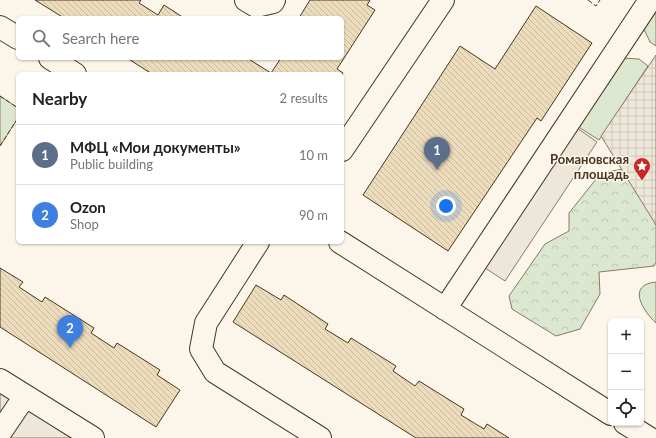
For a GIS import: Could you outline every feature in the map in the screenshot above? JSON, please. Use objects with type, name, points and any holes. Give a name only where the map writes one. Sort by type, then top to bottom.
[{"type":"street","points":[[246,0],[256,6],[273,2],[274,0]]},
{"type":"street","points":[[344,147],[442,0]]},
{"type":"street","points":[[445,309],[650,0]]},
{"type":"street","points":[[0,27],[16,37]]},
{"type":"street","points":[[53,60],[72,72]]},
{"type":"street","points":[[257,244],[206,323],[200,349],[215,372],[320,438]]},
{"type":"street","points":[[343,244],[608,412]]},
{"type":"street","points":[[0,380],[92,438]]},
{"type":"street","points":[[0,433],[25,396]]},
{"type":"street","points":[[630,426],[649,438]]},
{"type":"green space","points":[[656,7],[656,46],[650,42],[643,27]]},
{"type":"green space","points":[[622,58],[639,59],[648,66],[599,140],[577,126]]},
{"type":"green space","points":[[0,96],[16,107],[16,121],[0,146]]},
{"type":"green space","points":[[629,168],[656,189],[656,263],[654,266],[599,272],[600,294],[580,329],[556,336],[512,309],[509,296],[545,244],[569,231],[569,213],[601,173]]},
{"type":"green space","points":[[656,282],[656,323],[642,306],[639,293],[647,284]]},
{"type":"shaded area","name":"Романовская площадь","points":[[656,55],[656,225],[601,136]]},
{"type":"shaded area","points":[[577,128],[597,142],[505,281],[485,268]]},
{"type":"shaded area","points":[[0,392],[71,438],[0,438]]},
{"type":"building","points":[[35,0],[141,0],[139,3],[158,15],[164,5],[181,16],[61,16]]},
{"type":"building","points":[[310,0],[370,0],[367,5],[375,10],[344,58],[344,16],[300,16]]},
{"type":"building","points":[[536,6],[592,43],[541,121],[537,118],[448,251],[363,195],[460,46],[495,69]]},
{"type":"building","points":[[130,60],[250,60],[269,72],[149,72]]},
{"type":"building","points":[[280,60],[343,60],[337,69],[342,72],[272,72]]},
{"type":"building","points":[[0,268],[23,282],[19,287],[42,302],[45,297],[94,328],[91,333],[114,348],[117,343],[160,370],[157,375],[180,390],[156,427],[0,327]]},
{"type":"building","points":[[256,285],[281,300],[284,295],[328,324],[325,329],[348,343],[351,338],[396,366],[393,371],[415,386],[419,381],[464,409],[461,415],[484,429],[487,424],[509,438],[416,438],[233,322]]},
{"type":"fence","points":[[588,0],[596,6],[600,0]]},
{"type":"fence","points":[[0,96],[16,107]]},
{"type":"fence","points":[[0,146],[16,121]]},
{"type":"place","name":"МФЦ «Мои документы»","points":[[437,170]]},
{"type":"place","name":"Романовская площадь","points":[[642,181]]},
{"type":"place","name":"Ozon","points":[[70,348]]}]
